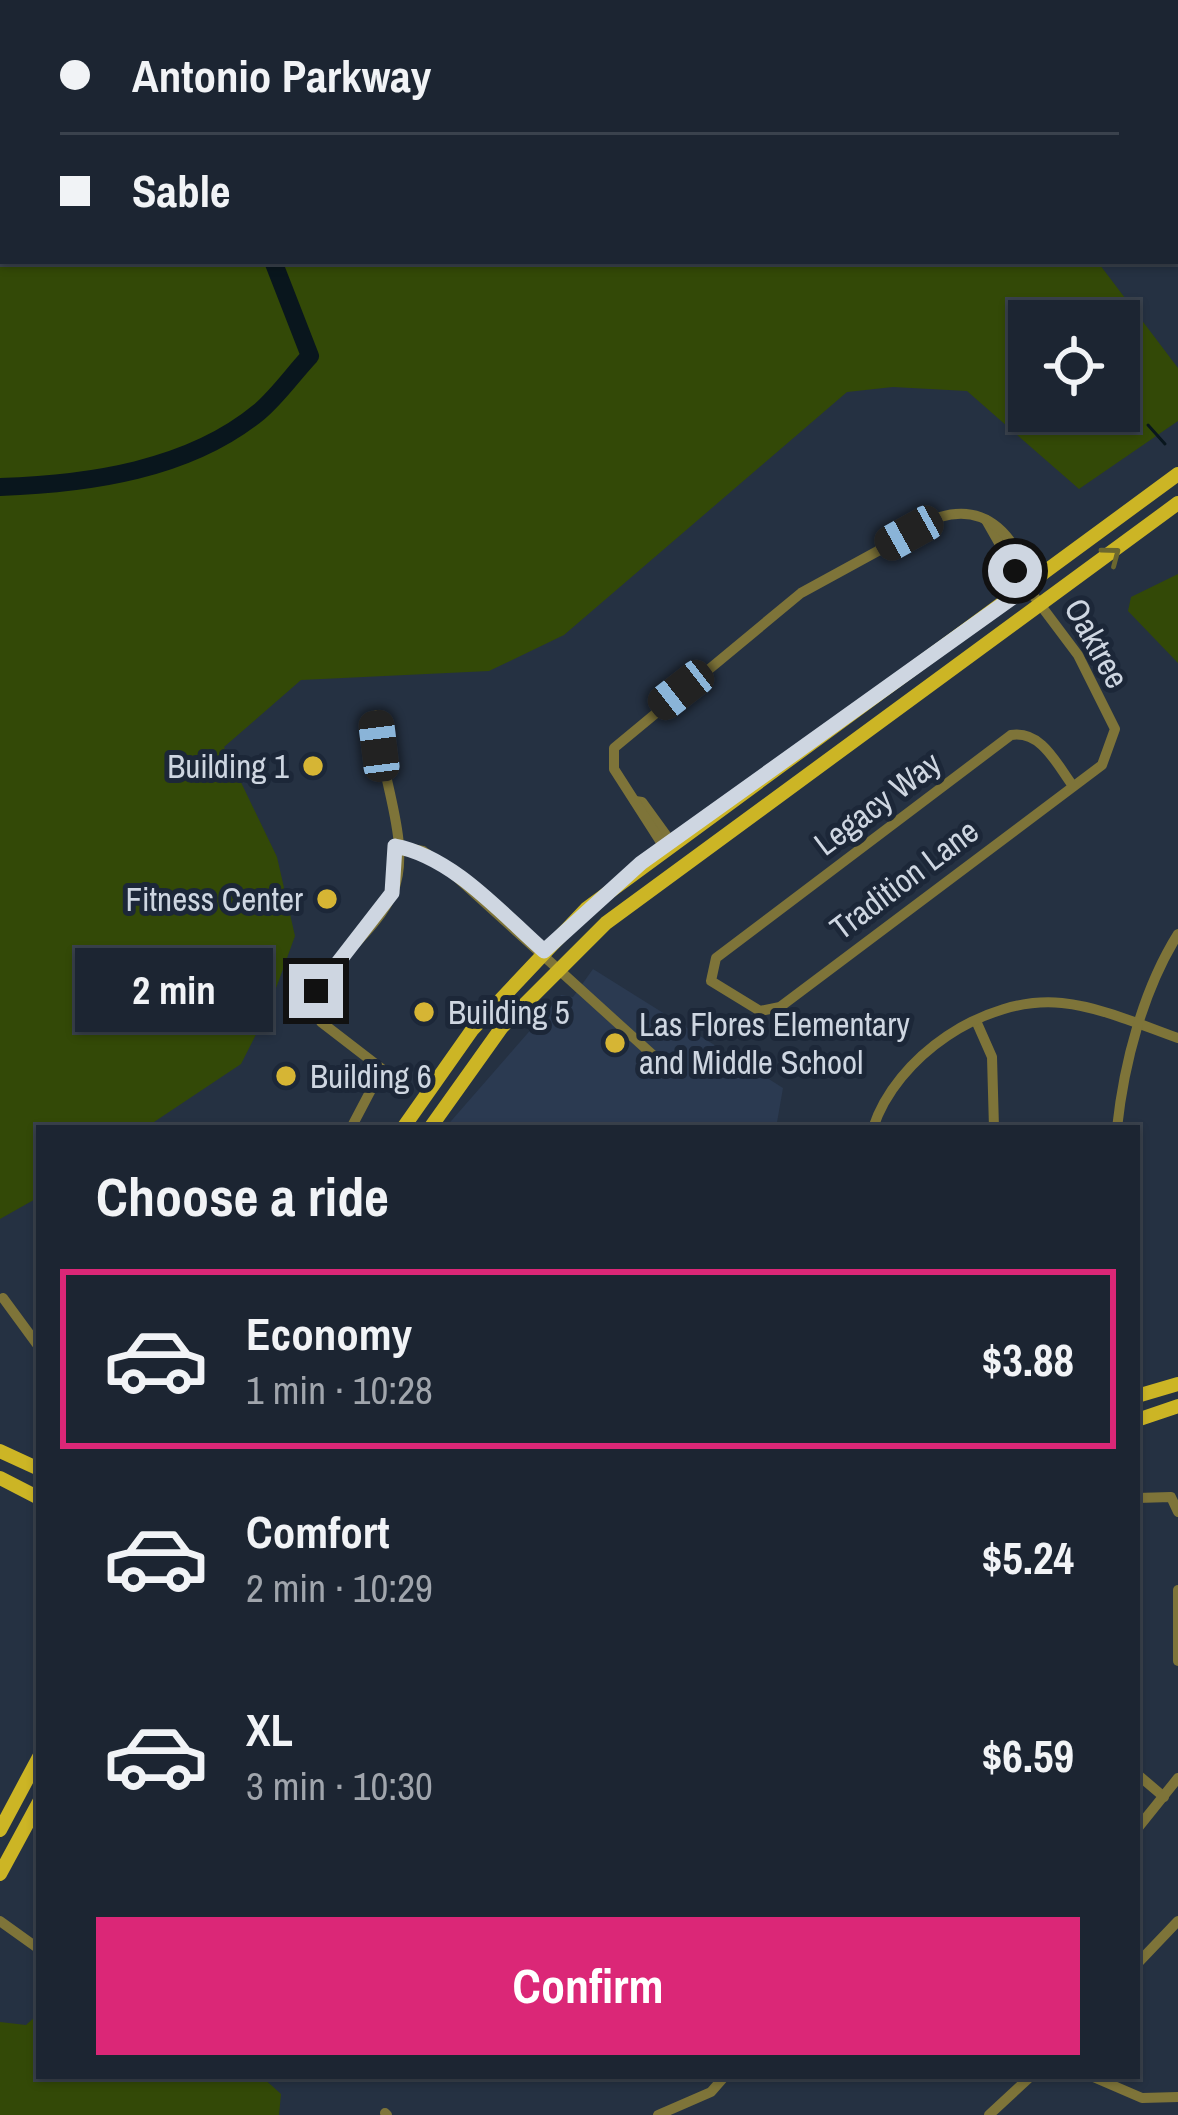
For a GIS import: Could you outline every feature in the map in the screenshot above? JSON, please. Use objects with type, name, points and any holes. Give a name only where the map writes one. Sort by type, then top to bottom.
[{"type":"main road","points":[[405,1125],[472,1030],[544,951],[668,844],[1178,474]]},
{"type":"main road","points":[[432,1125],[502,1027],[559,965],[656,882],[1178,503]]},
{"type":"main road","points":[[1140,1395],[1178,1384]]},
{"type":"main road","points":[[1140,1419],[1178,1406]]},
{"type":"main road","points":[[0,1451],[36,1468]]},
{"type":"main road","points":[[0,1478],[36,1496]]},
{"type":"main road","points":[[0,1830],[36,1763]]},
{"type":"main road","points":[[0,1874],[36,1808]]},
{"type":"street","name":"Oaktree","points":[[668,844],[642,802],[635,802],[612,758],[632,728],[801,593],[940,517],[964,510],[998,524],[1022,557],[1030,585],[1115,729]]},
{"type":"street","points":[[353,1125],[382,1069],[321,1022],[313,998],[392,893],[395,846],[377,715]]},
{"type":"street","name":"Tradition Lane","points":[[710,970],[718,988],[770,1012],[1102,765],[1115,729]]},
{"type":"street","name":"Legacy Way","points":[[710,970],[716,958],[1011,735],[1024,733],[1037,739],[1073,786]]},
{"type":"street","points":[[395,846],[423,851],[450,871],[544,951],[655,1057]]},
{"type":"street","points":[[1118,1125],[1140,1025],[1178,934]]},
{"type":"street","points":[[875,1125],[904,1072],[937,1043],[1020,1007],[1054,1003],[1178,1038]]},
{"type":"street","points":[[977,1023],[992,1057],[994,1125]]},
{"type":"street","points":[[3,1298],[36,1342]]},
{"type":"street","points":[[1140,1498],[1171,1497],[1178,1512]]},
{"type":"street","points":[[1178,1590],[1178,1661]]},
{"type":"street","points":[[1140,1776],[1164,1796]]},
{"type":"street","points":[[1140,1825],[1178,1778]]},
{"type":"street","points":[[0,1921],[36,1947]]},
{"type":"street","points":[[1140,1961],[1178,1921]]},
{"type":"street","points":[[658,2115],[711,2092],[722,2079]]},
{"type":"street","points":[[989,2115],[1028,2079]]},
{"type":"street","points":[[1098,2079],[1142,2098],[1178,2097]]},
{"type":"shaded area","name":"Las Flores Elementary and Middle School","points":[[593,969],[783,1088],[777,1125],[448,1125],[561,995],[573,997]]},
{"type":"green space","points":[[0,264],[1099,264],[1127,300],[1008,300],[1008,427],[967,391],[893,387],[847,392],[564,635],[489,671],[301,680],[224,747],[277,857],[295,936],[267,1013],[241,1064],[150,1125],[36,1125],[36,1199],[0,1219]]},
{"type":"green space","points":[[1140,318],[1178,368],[1178,421],[1079,489],[1014,432],[1140,432]]},
{"type":"green space","points":[[1178,574],[1178,663],[1128,611],[1131,597]]},
{"type":"green space","points":[[36,2016],[36,2079],[264,2079],[281,2094],[279,2115],[0,2115],[0,2022],[26,2025]]},
{"type":"waterway","points":[[0,487],[136,470],[201,448],[259,412],[310,356],[274,264]]},
{"type":"waterway","points":[[1148,425],[1165,444]]},
{"type":"place","name":"Building 1","points":[[313,766]]},
{"type":"place","name":"Fitness Center","points":[[327,899]]},
{"type":"place","name":"Building 5","points":[[424,1012]]},
{"type":"place","name":"Las Flores Elementary and Middle School","points":[[615,1043]]},
{"type":"place","name":"Building 6","points":[[286,1076]]},
{"type":"route","points":[[316,991],[392,893],[397,877],[395,846],[423,851],[544,951],[641,863],[1030,585],[1015,571]]}]
